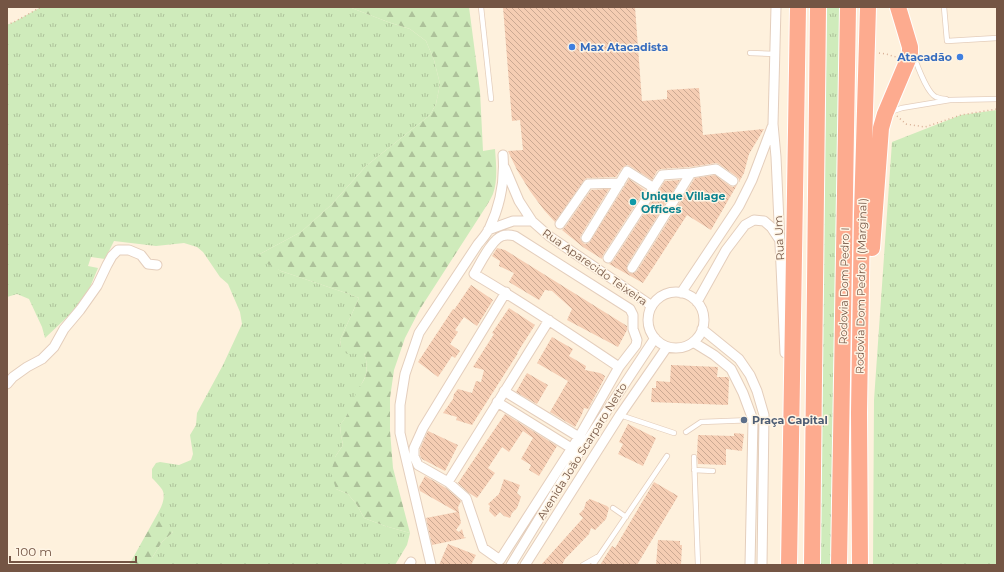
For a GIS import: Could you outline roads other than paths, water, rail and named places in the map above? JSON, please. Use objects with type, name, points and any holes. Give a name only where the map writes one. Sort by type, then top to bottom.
[{"type":"highway","points":[[789,565],[798,7]]},
{"type":"highway","points":[[812,565],[818,7]]},
{"type":"highway","name":"Rodovia Dom Pedro I","points":[[839,565],[848,7]]},
{"type":"highway","name":"Rodovia Dom Pedro I (Marginal)","points":[[860,565],[859,413],[862,214],[868,7]]},
{"type":"highway","points":[[859,413],[881,128],[889,112],[909,54],[898,7]]},
{"type":"street","name":"Rua Um","points":[[776,7],[773,124],[776,157],[791,469]]},
{"type":"street","points":[[681,293],[740,206],[752,180],[773,124]]},
{"type":"street","points":[[432,565],[400,433],[400,405],[405,374],[420,333],[488,230],[499,202],[502,188],[504,165],[503,155]]},
{"type":"street","name":"Rua Aparecido Teixeira","points":[[504,165],[519,201],[532,221],[549,236],[652,306]]},
{"type":"street","points":[[608,258],[662,175],[691,173],[716,169],[733,182]]},
{"type":"street","points":[[586,238],[627,171],[654,188]]},
{"type":"street","points":[[632,268],[691,173]]},
{"type":"street","points":[[560,224],[588,184],[620,183]]},
{"type":"street","points":[[488,230],[513,220],[532,221]]},
{"type":"street","points":[[697,302],[726,250],[744,225],[754,220],[764,221],[779,239]]},
{"type":"street","points":[[504,392],[582,440],[620,367],[636,345],[637,340],[633,329],[633,315],[630,309],[515,236],[503,236],[497,238],[493,243],[474,274],[506,292],[620,367]]},
{"type":"street","points":[[7,384],[12,377],[42,359],[54,347],[64,328],[80,310],[97,286],[112,256],[118,250],[129,250],[141,255],[148,264],[157,265]]},
{"type":"street","points":[[497,402],[575,450],[500,560],[484,548],[466,498],[448,482],[418,465],[414,456],[414,448],[423,428],[506,292]]},
{"type":"street","points":[[672,292],[690,296],[697,302],[702,310],[704,319],[699,336],[693,342],[685,347],[676,348],[667,347],[655,338],[650,331],[648,323],[652,306],[657,300],[672,292]]},
{"type":"street","points":[[448,482],[549,320]]},
{"type":"street","points":[[702,329],[739,359],[750,375],[764,414],[762,565]]},
{"type":"street","name":"Avenida João Scarparo Netto","points":[[511,565],[575,450],[655,338]]},
{"type":"street","points":[[693,342],[714,355],[731,369],[743,393],[753,420],[750,565]]},
{"type":"street","name":"Avenida João Scarparo Netto","points":[[525,565],[620,415],[667,347]]},
{"type":"lane","points":[[481,7],[491,98]]},
{"type":"lane","points":[[944,7],[947,41],[997,38]]},
{"type":"lane","points":[[750,53],[775,54]]},
{"type":"lane","points":[[909,54],[929,90],[935,97],[950,100]]},
{"type":"lane","points":[[889,112],[950,100],[997,99]]},
{"type":"lane","points":[[620,415],[674,433]]},
{"type":"lane","points":[[686,432],[701,422],[753,420]]},
{"type":"lane","points":[[593,565],[667,456]]},
{"type":"lane","points":[[694,457],[698,564]]},
{"type":"lane","points":[[694,470],[713,471]]},
{"type":"lane","points":[[613,508],[626,516]]},
{"type":"lane","points":[[583,565],[599,556]]},
{"type":"place","name":"Max Atacadista","points":[[572,47]]},
{"type":"place","name":"Atacadão","points":[[960,57]]},
{"type":"place","name":"Unique Village Offices","points":[[633,202]]},
{"type":"place","name":"Praça Capital","points":[[744,420]]}]
